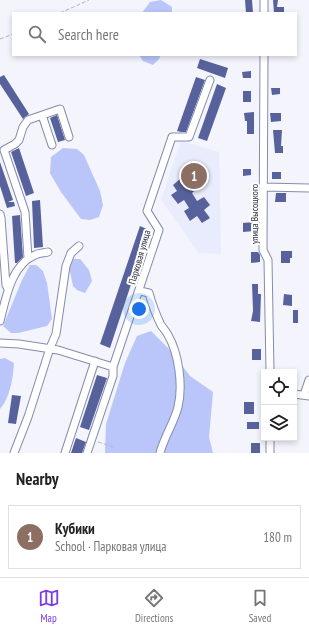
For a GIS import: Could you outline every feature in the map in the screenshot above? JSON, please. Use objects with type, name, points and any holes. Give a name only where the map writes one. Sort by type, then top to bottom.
[{"type":"street","points":[[264,0],[264,12]]},
{"type":"street","name":"улица Высоцкого","points":[[264,56],[264,250],[268,260],[270,369]]},
{"type":"street","name":"Парковая улица","points":[[87,453],[113,376],[113,367],[140,291],[159,230],[147,212],[172,136],[189,137],[210,80]]},
{"type":"street","points":[[28,258],[25,212],[4,150],[19,140],[23,127],[28,120],[60,109],[70,137]]},
{"type":"street","points":[[42,115],[52,145]]},
{"type":"street","points":[[264,187],[309,188]]},
{"type":"street","points":[[0,214],[6,285],[8,289]]},
{"type":"street","points":[[14,453],[28,417],[50,348],[56,334],[66,266],[72,253],[79,246]]},
{"type":"street","points":[[0,321],[8,289],[14,276],[28,258],[36,254],[48,252]]},
{"type":"street","points":[[140,291],[149,293],[161,324],[169,336],[178,358],[180,380],[178,406],[160,453]]},
{"type":"street","points":[[0,343],[50,348],[113,367]]},
{"type":"street","points":[[65,453],[95,362]]},
{"type":"street","points":[[297,394],[307,396],[309,380]]},
{"type":"street","points":[[270,441],[270,453]]},
{"type":"path","points":[[62,12],[89,0]]},
{"type":"path","points":[[0,39],[12,34]]},
{"type":"path","points":[[91,440],[114,447]]},
{"type":"shaded area","points":[[161,0],[172,7],[172,12],[143,12],[150,2]]},
{"type":"shaded area","points":[[140,56],[160,56],[153,65],[143,61]]},
{"type":"shaded area","points":[[181,141],[219,152],[221,254],[199,253],[161,200]]},
{"type":"shaded area","points":[[63,148],[77,149],[84,155],[100,191],[103,205],[99,217],[90,220],[81,219],[61,192],[50,173],[51,157]]},
{"type":"shaded area","points":[[73,259],[80,259],[89,270],[92,281],[85,293],[77,290],[73,286],[69,267]]},
{"type":"shaded area","points":[[30,265],[36,265],[43,271],[47,283],[52,319],[47,326],[18,333],[11,333],[3,326],[22,280]]},
{"type":"shaded area","points":[[151,331],[169,349],[190,376],[213,392],[209,437],[213,453],[105,453],[106,424],[125,363],[137,336]]},
{"type":"shaded area","points":[[5,358],[14,363],[14,369],[9,394],[0,409],[0,359]]},
{"type":"building","points":[[245,0],[252,0],[253,12],[246,12]]},
{"type":"building","points":[[273,0],[278,0],[277,7],[284,7],[284,12],[274,12]]},
{"type":"building","points":[[200,59],[228,68],[225,78],[197,68]]},
{"type":"building","points":[[251,71],[251,78],[243,78],[242,72]]},
{"type":"building","points":[[4,75],[29,114],[23,119],[0,84],[0,77]]},
{"type":"building","points":[[196,77],[205,80],[186,132],[177,131]]},
{"type":"building","points":[[217,84],[226,88],[207,141],[198,138]]},
{"type":"building","points":[[271,88],[280,88],[280,94],[272,95]]},
{"type":"building","points":[[243,91],[251,91],[251,102],[243,102]]},
{"type":"building","points":[[254,112],[254,134],[247,134],[247,121],[245,121],[244,113]]},
{"type":"building","points":[[270,113],[281,113],[281,121],[271,122]]},
{"type":"building","points":[[57,115],[65,140],[58,142],[50,118]]},
{"type":"building","points":[[273,130],[282,130],[281,146],[283,146],[283,153],[275,153]]},
{"type":"building","points":[[19,148],[34,193],[26,196],[11,152]]},
{"type":"building","points":[[0,162],[13,200],[8,202],[14,202],[15,206],[7,208],[0,186]]},
{"type":"building","points":[[243,169],[251,169],[251,175],[243,176]]},
{"type":"building","points":[[272,172],[281,172],[281,179],[272,179]]},
{"type":"building","points":[[181,178],[186,184],[191,180],[197,189],[192,193],[197,201],[204,197],[210,205],[204,210],[210,218],[202,223],[197,216],[190,221],[184,211],[189,208],[184,200],[178,204],[171,195],[177,191],[173,185]]},
{"type":"building","points":[[276,193],[286,193],[286,202],[275,202]]},
{"type":"building","points":[[40,200],[43,247],[34,248],[32,201]]},
{"type":"building","points":[[20,215],[23,257],[15,263],[12,216]]},
{"type":"building","points":[[253,222],[254,231],[243,232],[243,223]]},
{"type":"building","points":[[140,226],[149,230],[110,348],[100,344]]},
{"type":"building","points":[[281,251],[292,251],[290,263],[281,263]]},
{"type":"building","points":[[251,252],[258,252],[260,255],[260,262],[251,263]]},
{"type":"building","points":[[252,284],[258,284],[258,294],[261,294],[260,322],[251,321],[253,311]]},
{"type":"building","points":[[284,294],[292,295],[292,306],[283,305]]},
{"type":"building","points":[[293,310],[298,310],[298,323],[293,323]]},
{"type":"building","points":[[252,349],[261,349],[261,360],[252,360]]},
{"type":"building","points":[[97,375],[107,378],[89,430],[80,427]]},
{"type":"building","points":[[12,395],[21,396],[16,424],[8,423]]},
{"type":"building","points":[[244,402],[254,402],[254,414],[244,414]]},
{"type":"building","points":[[247,422],[259,422],[259,429],[247,429]]},
{"type":"building","points":[[76,438],[86,442],[82,453],[71,453]]},
{"type":"building","points":[[251,443],[260,443],[260,453],[251,453]]},
{"type":"place","name":"Кубики","points":[[194,176]]}]
